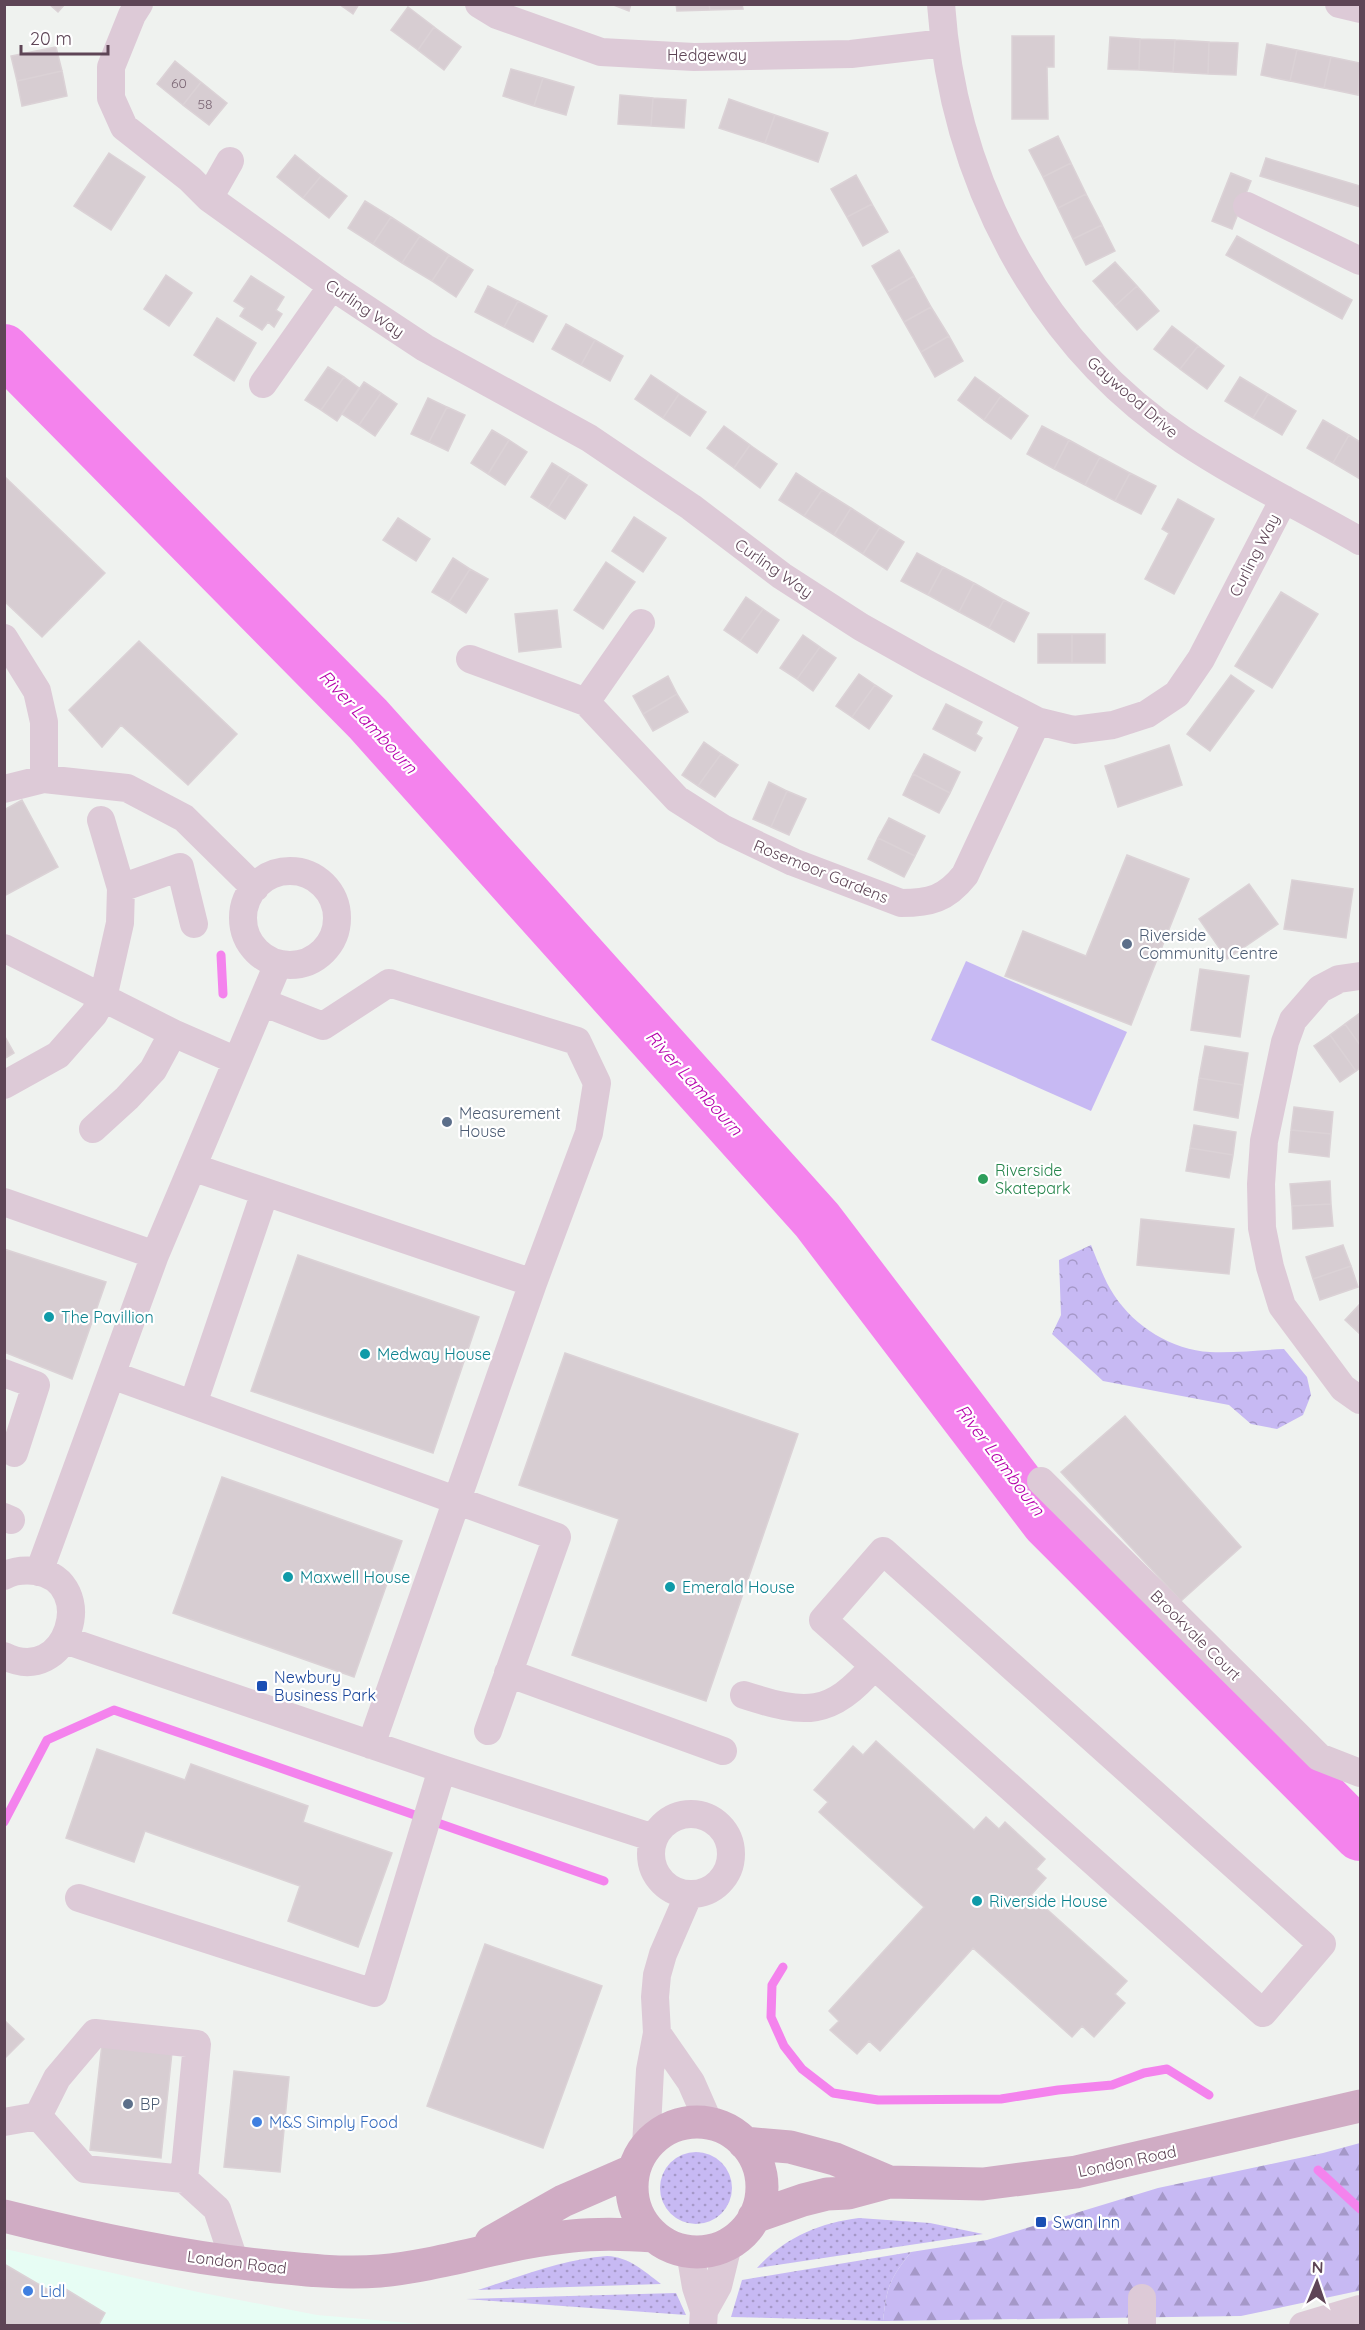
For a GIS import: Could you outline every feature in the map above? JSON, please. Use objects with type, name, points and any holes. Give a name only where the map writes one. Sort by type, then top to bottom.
[{"type":"main road","name":"London Road","points":[[754,2217],[802,2200],[827,2194],[849,2193],[889,2182],[974,2184],[1031,2180],[1125,2162],[1360,2106]]},
{"type":"main road","points":[[691,2122],[709,2123],[728,2130],[744,2143],[756,2159],[761,2179],[761,2199],[754,2217],[738,2237],[728,2245],[709,2251],[690,2252],[670,2247],[654,2236],[642,2222],[634,2206],[631,2188],[640,2158],[658,2134],[674,2126],[691,2122]]},
{"type":"main road","name":"London Road","points":[[744,2143],[790,2147],[835,2159],[889,2182]]},
{"type":"main road","name":"London Road","points":[[471,2254],[640,2158]]},
{"type":"main road","name":"London Road","points":[[4,2216],[153,2250],[236,2263],[306,2270],[379,2271],[571,2236],[610,2233],[654,2236]]},
{"type":"street","name":"Curling Way","points":[[140,4],[132,15],[111,66],[111,98],[124,127],[190,179],[209,198],[332,286],[425,348],[589,438],[691,507],[782,576],[861,627],[1037,721],[1074,730],[1113,724],[1147,714],[1177,694],[1201,659],[1284,499]]},
{"type":"street","name":"Hedgeway","points":[[479,4],[497,15],[602,52],[694,57],[851,54],[944,42]]},
{"type":"street","name":"Gaywood Drive","points":[[941,4],[944,42],[960,121],[972,164],[1010,250],[1035,292],[1060,327],[1092,364],[1121,391],[1181,439],[1230,470],[1360,541]]},
{"type":"street","points":[[1339,4],[1360,9]]},
{"type":"street","points":[[209,198],[230,161]]},
{"type":"street","points":[[1247,206],[1360,261]]},
{"type":"street","points":[[263,384],[332,286]]},
{"type":"street","points":[[586,702],[641,623]]},
{"type":"street","points":[[4,638],[37,691],[44,722],[44,779]]},
{"type":"street","name":"Rosemoor Gardens","points":[[470,659],[586,702],[677,799],[724,829],[793,862],[900,903],[919,903],[940,898],[955,888],[965,875],[1037,721]]},
{"type":"street","points":[[4,789],[44,779],[127,788],[184,818],[255,888]]},
{"type":"street","points":[[4,1085],[58,1055],[94,1014],[103,998],[120,923],[121,888],[101,820]]},
{"type":"street","points":[[121,888],[180,867],[194,924]]},
{"type":"street","points":[[295,871],[319,881],[330,893],[337,916],[335,932],[328,946],[316,958],[301,964],[278,964],[263,957],[251,945],[244,930],[243,914],[247,898],[264,879],[279,873],[295,871]]},
{"type":"street","points":[[4,948],[173,1033],[237,1061]]},
{"type":"street","points":[[39,1572],[156,1255],[278,964]]},
{"type":"street","points":[[1360,976],[1339,979],[1320,990],[1293,1020],[1285,1042],[1264,1141],[1261,1184],[1262,1228],[1270,1267],[1282,1306],[1343,1388],[1360,1400]]},
{"type":"street","points":[[262,1002],[322,1026],[389,983],[577,1041],[597,1083],[589,1132],[371,1744]]},
{"type":"street","points":[[93,1129],[153,1070],[173,1033]]},
{"type":"street","points":[[192,1167],[533,1284]]},
{"type":"street","points":[[193,1404],[265,1192]]},
{"type":"street","points":[[6,1206],[156,1255]]},
{"type":"street","points":[[4,1373],[36,1384],[14,1453]]},
{"type":"street","points":[[112,1374],[456,1502],[557,1537],[488,1731]]},
{"type":"street","name":"Brookvale Court","points":[[1041,1480],[1318,1757],[1360,1773]]},
{"type":"street","points":[[883,1551],[1322,1944],[1263,2013],[874,1666],[823,1620],[883,1551]]},
{"type":"street","points":[[4,1576],[24,1570],[39,1572],[52,1578],[62,1587],[69,1600],[72,1613],[71,1627],[65,1640],[56,1651],[42,1659],[7,1665]]},
{"type":"street","points":[[65,1640],[442,1769],[654,1838]]},
{"type":"street","points":[[744,1695],[770,1703],[800,1708],[823,1707],[858,1684],[874,1666]]},
{"type":"street","points":[[508,1673],[723,1751]]},
{"type":"street","points":[[79,1898],[374,1993],[442,1769]]},
{"type":"street","points":[[683,1814],[706,1816],[718,1823],[727,1835],[732,1852],[730,1867],[723,1879],[713,1888],[700,1893],[689,1894],[671,1889],[660,1879],[652,1866],[651,1852],[654,1838],[670,1819],[683,1814]]},
{"type":"street","points":[[640,2158],[650,2070],[657,2033],[655,1997],[657,1975],[663,1954],[689,1894]]},
{"type":"street","points":[[38,2116],[57,2078],[95,2032],[197,2044],[184,2179]]},
{"type":"street","points":[[657,2033],[691,2082],[709,2123]]},
{"type":"street","points":[[4,2122],[38,2116]]},
{"type":"street","points":[[38,2116],[85,2169],[184,2179],[217,2209],[236,2263]]},
{"type":"street","points":[[704,2318],[718,2286],[728,2245]]},
{"type":"street","points":[[690,2252],[704,2318]]},
{"type":"street","points":[[1303,2325],[1360,2309]]},
{"type":"shaded area","points":[[5,2249],[198,2292],[317,2315],[432,2325],[5,2326]]},
{"type":"green space","points":[[966,961],[1127,1032],[1091,1111],[931,1040]]},
{"type":"green space","points":[[1091,1245],[1104,1277],[1123,1307],[1144,1327],[1168,1342],[1210,1352],[1284,1349],[1307,1377],[1311,1395],[1303,1415],[1277,1429],[1251,1424],[1229,1405],[1103,1381],[1052,1334],[1061,1315],[1059,1260]]},
{"type":"green space","points":[[1360,2143],[1360,2290],[1358,2291],[1241,2316],[883,2321],[890,2284],[911,2252],[987,2240],[1158,2188]]},
{"type":"green space","points":[[703,2152],[722,2162],[730,2174],[732,2188],[730,2202],[722,2214],[710,2222],[689,2224],[670,2214],[662,2202],[660,2181],[670,2162],[682,2154]]},
{"type":"green space","points":[[859,2218],[930,2223],[983,2234],[757,2268],[779,2248],[803,2234],[844,2220]]},
{"type":"green space","points":[[911,2252],[890,2284],[883,2321],[731,2317],[742,2280]]},
{"type":"green space","points":[[607,2256],[629,2262],[661,2284],[478,2290],[558,2265]]},
{"type":"green space","points":[[676,2293],[686,2315],[466,2299]]},
{"type":"building","points":[[49,4],[65,4],[58,12]]},
{"type":"building","points":[[339,4],[359,4],[353,14]]},
{"type":"building","points":[[611,4],[631,4],[629,11]]},
{"type":"building","points":[[676,4],[709,4],[710,10],[677,11]]},
{"type":"building","points":[[709,4],[742,4],[743,9],[710,10]]},
{"type":"building","points":[[408,7],[434,27],[418,50],[391,30]]},
{"type":"building","points":[[434,27],[461,47],[444,70],[418,50]]},
{"type":"building","points":[[1012,36],[1054,36],[1054,67],[1047,67],[1048,119],[1012,119]]},
{"type":"building","points":[[1110,37],[1140,39],[1139,70],[1108,69]]},
{"type":"building","points":[[1140,39],[1175,40],[1173,72],[1139,70]]},
{"type":"building","points":[[1175,40],[1209,42],[1208,74],[1173,72]]},
{"type":"building","points":[[1209,42],[1238,43],[1236,75],[1208,74]]},
{"type":"building","points":[[1267,44],[1297,50],[1290,81],[1261,75]]},
{"type":"building","points":[[56,47],[62,71],[17,81],[11,56]]},
{"type":"building","points":[[1297,50],[1331,57],[1324,88],[1290,81]]},
{"type":"building","points":[[1331,57],[1360,63],[1358,95],[1324,88]]},
{"type":"building","points":[[175,61],[201,82],[183,105],[157,84]]},
{"type":"building","points":[[511,69],[543,78],[534,106],[503,96]]},
{"type":"building","points":[[62,71],[67,96],[22,106],[17,81]]},
{"type":"building","points":[[543,78],[574,87],[566,115],[534,106]]},
{"type":"building","points":[[201,82],[227,103],[209,125],[183,105]]},
{"type":"building","points":[[620,95],[653,98],[651,126],[618,124]]},
{"type":"building","points":[[653,98],[686,100],[684,128],[651,126]]},
{"type":"building","points":[[729,99],[775,115],[765,143],[719,128]]},
{"type":"building","points":[[775,115],[828,133],[818,162],[765,143]]},
{"type":"building","points":[[1058,136],[1071,163],[1043,177],[1029,150]]},
{"type":"building","points":[[109,153],[145,177],[111,230],[74,206]]},
{"type":"building","points":[[295,155],[321,176],[303,198],[277,177]]},
{"type":"building","points":[[1266,158],[1360,186],[1360,207],[1260,176]]},
{"type":"building","points":[[1071,163],[1086,194],[1058,208],[1043,177]]},
{"type":"building","points":[[1231,173],[1251,181],[1232,229],[1212,221]]},
{"type":"building","points":[[856,175],[872,204],[847,217],[831,189]]},
{"type":"building","points":[[321,176],[347,196],[329,218],[303,198]]},
{"type":"building","points":[[1086,194],[1102,225],[1073,239],[1058,208]]},
{"type":"building","points":[[365,201],[391,217],[373,244],[348,228]]},
{"type":"building","points":[[872,204],[888,232],[863,246],[847,217]]},
{"type":"building","points":[[391,217],[420,236],[402,263],[373,244]]},
{"type":"building","points":[[1102,225],[1115,251],[1086,265],[1073,239]]},
{"type":"building","points":[[420,236],[449,255],[432,281],[402,263]]},
{"type":"building","points":[[1237,236],[1352,300],[1342,319],[1226,255]]},
{"type":"building","points":[[899,250],[914,276],[887,292],[872,266]]},
{"type":"building","points":[[449,255],[473,270],[456,297],[432,281]]},
{"type":"building","points":[[1115,262],[1137,286],[1115,306],[1093,281]]},
{"type":"building","points":[[166,275],[192,293],[169,326],[144,309]]},
{"type":"building","points":[[251,276],[284,297],[276,310],[282,314],[274,327],[268,322],[262,330],[240,316],[245,308],[234,301]]},
{"type":"building","points":[[914,276],[931,307],[904,322],[887,292]]},
{"type":"building","points":[[488,286],[518,301],[504,327],[475,312]]},
{"type":"building","points":[[1137,286],[1159,311],[1137,330],[1115,306]]},
{"type":"building","points":[[518,301],[547,316],[533,342],[504,327]]},
{"type":"building","points":[[931,307],[949,336],[921,352],[904,322]]},
{"type":"building","points":[[217,318],[256,343],[234,381],[194,355]]},
{"type":"building","points":[[566,324],[595,340],[581,365],[552,349]]},
{"type":"building","points":[[1172,326],[1198,346],[1180,369],[1154,349]]},
{"type":"building","points":[[949,336],[963,361],[935,377],[921,352]]},
{"type":"building","points":[[595,340],[623,356],[610,381],[581,365]]},
{"type":"building","points":[[1198,346],[1224,366],[1207,389],[1180,369]]},
{"type":"building","points":[[328,367],[344,377],[321,410],[305,400]]},
{"type":"building","points":[[651,375],[679,394],[663,418],[635,399]]},
{"type":"building","points":[[344,377],[359,388],[337,421],[321,410]]},
{"type":"building","points":[[975,377],[1001,396],[984,420],[958,400]]},
{"type":"building","points":[[1240,377],[1268,394],[1253,418],[1225,401]]},
{"type":"building","points":[[364,382],[381,393],[359,425],[342,414]]},
{"type":"building","points":[[381,393],[397,404],[375,436],[359,425]]},
{"type":"building","points":[[679,394],[706,412],[690,436],[663,418]]},
{"type":"building","points":[[1268,394],[1296,411],[1282,435],[1253,418]]},
{"type":"building","points":[[1001,396],[1028,416],[1011,439],[984,420]]},
{"type":"building","points":[[428,398],[447,407],[429,442],[411,434]]},
{"type":"building","points":[[447,407],[465,415],[448,451],[429,442]]},
{"type":"building","points":[[1323,420],[1349,435],[1333,463],[1307,448]]},
{"type":"building","points":[[724,426],[750,445],[734,468],[707,448]]},
{"type":"building","points":[[1042,426],[1069,440],[1054,469],[1027,454]]},
{"type":"building","points":[[492,430],[509,440],[488,474],[471,463]]},
{"type":"building","points":[[1349,435],[1360,442],[1360,479],[1333,463]]},
{"type":"building","points":[[509,440],[527,452],[505,485],[488,474]]},
{"type":"building","points":[[1069,440],[1100,457],[1085,485],[1054,469]]},
{"type":"building","points":[[750,445],[777,464],[760,488],[734,468]]},
{"type":"building","points":[[1100,457],[1130,473],[1115,501],[1085,485]]},
{"type":"building","points":[[552,463],[570,474],[548,508],[531,497]]},
{"type":"building","points":[[796,473],[822,490],[804,516],[779,500]]},
{"type":"building","points":[[1130,473],[1156,486],[1141,514],[1115,501]]},
{"type":"building","points":[[570,474],[587,485],[565,519],[548,508]]},
{"type":"building","points":[[4,476],[105,573],[42,637],[4,601]]},
{"type":"building","points":[[822,490],[851,508],[834,535],[804,516]]},
{"type":"building","points":[[1178,499],[1214,519],[1174,594],[1145,579],[1169,533],[1162,529]]},
{"type":"building","points":[[851,508],[880,527],[863,554],[834,535]]},
{"type":"building","points":[[634,517],[666,538],[643,572],[612,551]]},
{"type":"building","points":[[398,518],[430,539],[416,561],[383,540]]},
{"type":"building","points":[[880,527],[904,542],[887,570],[863,554]]},
{"type":"building","points":[[917,553],[943,567],[928,595],[901,581]]},
{"type":"building","points":[[453,558],[470,569],[449,602],[432,592]]},
{"type":"building","points":[[606,562],[635,582],[603,629],[574,610]]},
{"type":"building","points":[[943,567],[974,583],[959,612],[928,595]]},
{"type":"building","points":[[470,569],[488,579],[466,613],[449,602]]},
{"type":"building","points":[[974,583],[1004,600],[989,628],[959,612]]},
{"type":"building","points":[[1281,592],[1318,614],[1272,688],[1235,666]]},
{"type":"building","points":[[746,597],[763,609],[740,641],[724,630]]},
{"type":"building","points":[[1004,600],[1029,613],[1014,642],[989,628]]},
{"type":"building","points":[[763,609],[779,620],[757,653],[740,641]]},
{"type":"building","points":[[557,610],[561,647],[519,652],[515,614]]},
{"type":"building","points":[[1038,634],[1072,634],[1072,663],[1038,663]]},
{"type":"building","points":[[1072,634],[1105,634],[1105,663],[1072,663]]},
{"type":"building","points":[[803,635],[820,647],[797,679],[780,668]]},
{"type":"building","points":[[139,641],[237,734],[188,785],[121,725],[102,747],[69,710]]},
{"type":"building","points":[[820,647],[836,658],[813,691],[797,679]]},
{"type":"building","points":[[859,674],[875,685],[852,717],[836,706]]},
{"type":"building","points":[[1231,675],[1254,691],[1210,751],[1187,734]]},
{"type":"building","points":[[668,676],[677,694],[643,714],[633,696]]},
{"type":"building","points":[[875,685],[892,696],[869,729],[852,717]]},
{"type":"building","points":[[677,694],[688,712],[653,731],[643,714]]},
{"type":"building","points":[[946,704],[982,722],[976,734],[982,738],[975,751],[933,729]]},
{"type":"building","points":[[704,742],[721,754],[698,786],[682,775]]},
{"type":"building","points":[[1169,745],[1182,785],[1118,807],[1105,766]]},
{"type":"building","points":[[721,754],[738,765],[715,797],[698,786]]},
{"type":"building","points":[[924,754],[960,772],[950,793],[913,774]]},
{"type":"building","points":[[913,774],[950,793],[939,813],[903,795]]},
{"type":"building","points":[[769,782],[787,791],[771,827],[753,819]]},
{"type":"building","points":[[787,791],[806,799],[789,835],[771,827]]},
{"type":"building","points":[[22,800],[58,867],[4,896],[4,810]]},
{"type":"building","points":[[889,818],[925,836],[915,856],[878,838]]},
{"type":"building","points":[[878,838],[915,856],[904,877],[868,859]]},
{"type":"building","name":"Riverside Community Centre","points":[[1127,855],[1189,879],[1131,1025],[1005,976],[1023,931],[1086,956]]},
{"type":"building","points":[[1292,880],[1353,889],[1346,938],[1284,929]]},
{"type":"building","points":[[1249,884],[1278,924],[1227,959],[1199,919]]},
{"type":"building","points":[[1200,969],[1249,976],[1240,1037],[1191,1030]]},
{"type":"building","points":[[1360,1013],[1360,1045],[1345,1024]]},
{"type":"building","points":[[1345,1024],[1360,1045],[1360,1068],[1356,1071],[1330,1035]]},
{"type":"building","points":[[4,1035],[14,1053],[4,1059]]},
{"type":"building","points":[[1330,1035],[1356,1071],[1340,1082],[1314,1046]]},
{"type":"building","points":[[1205,1046],[1248,1053],[1243,1085],[1199,1078]]},
{"type":"building","points":[[1199,1078],[1243,1085],[1238,1118],[1194,1110]]},
{"type":"building","points":[[1294,1107],[1333,1112],[1331,1134],[1291,1130]]},
{"type":"building","points":[[1194,1125],[1236,1132],[1233,1155],[1190,1148]]},
{"type":"building","points":[[1291,1130],[1331,1134],[1329,1157],[1289,1152]]},
{"type":"building","points":[[1190,1148],[1233,1155],[1229,1178],[1186,1171]]},
{"type":"building","points":[[1330,1181],[1331,1204],[1292,1206],[1290,1184]]},
{"type":"building","points":[[1331,1204],[1333,1226],[1293,1229],[1292,1206]]},
{"type":"building","points":[[1141,1219],[1234,1229],[1229,1274],[1137,1265]]},
{"type":"building","points":[[1343,1245],[1351,1266],[1313,1279],[1306,1257]]},
{"type":"building","name":"The Pavillion","points":[[4,1249],[106,1282],[72,1379],[4,1352]]},
{"type":"building","name":"Medway House","points":[[298,1255],[479,1317],[433,1453],[251,1391]]},
{"type":"building","points":[[1351,1266],[1358,1287],[1320,1300],[1313,1279]]},
{"type":"building","points":[[1360,1304],[1360,1334],[1345,1320]]},
{"type":"building","name":"Emerald House","points":[[565,1353],[798,1434],[706,1701],[572,1655],[619,1519],[519,1485]]},
{"type":"building","points":[[1125,1416],[1241,1547],[1181,1601],[1061,1472]]},
{"type":"building","name":"Maxwell House","points":[[222,1477],[402,1541],[354,1677],[173,1613]]},
{"type":"building","name":"Riverside House","points":[[876,1741],[974,1830],[986,1817],[999,1829],[1005,1822],[1045,1859],[1036,1869],[1046,1878],[1031,1895],[1127,1981],[1115,1994],[1125,2003],[1094,2037],[1082,2026],[1072,2037],[973,1948],[880,2051],[869,2041],[857,2054],[830,2030],[839,2021],[829,2011],[924,1907],[819,1812],[828,1802],[814,1790],[853,1746],[863,1755]]},
{"type":"building","points":[[97,1749],[185,1780],[191,1764],[308,1806],[303,1822],[392,1853],[358,1947],[288,1921],[300,1886],[145,1831],[134,1862],[66,1838]]},
{"type":"building","points":[[485,1944],[602,1986],[543,2148],[427,2106]]},
{"type":"building","points":[[4,2020],[24,2039],[4,2059]]},
{"type":"building","points":[[102,2044],[172,2052],[161,2158],[90,2150]]},
{"type":"building","name":"M&S Simply Food","points":[[234,2071],[289,2077],[280,2172],[224,2167]]},
{"type":"building","name":"Lidl","points":[[4,2264],[57,2295],[64,2288],[105,2313],[98,2326],[4,2326]]},
{"type":"waterway","name":"River Lambourn","points":[[4,350],[368,719],[817,1220],[1047,1522],[1360,1835]]},
{"type":"waterway","points":[[221,955],[223,994]]},
{"type":"waterway","points":[[4,1822],[47,1740],[114,1710],[604,1881]]},
{"type":"waterway","points":[[783,1967],[772,1985],[771,2017],[784,2046],[802,2069],[833,2093],[878,2100],[1001,2099],[1112,2085],[1144,2073],[1167,2069],[1209,2095]]},
{"type":"waterway","points":[[1318,2170],[1360,2209]]},
{"type":"place","name":"Riverside Community Centre","points":[[1127,944]]},
{"type":"place","name":"Measurement House","points":[[447,1122]]},
{"type":"place","name":"Riverside Skatepark","points":[[983,1179]]},
{"type":"place","name":"The Pavillion","points":[[49,1317]]},
{"type":"place","name":"Medway House","points":[[365,1354]]},
{"type":"place","name":"Maxwell House","points":[[288,1577]]},
{"type":"place","name":"Emerald House","points":[[670,1587]]},
{"type":"place","name":"Newbury Business Park","points":[[262,1686]]},
{"type":"place","name":"Riverside House","points":[[977,1901]]},
{"type":"place","name":"BP","points":[[128,2104]]},
{"type":"place","name":"M&S Simply Food","points":[[257,2122]]},
{"type":"place","name":"Swan Inn","points":[[1041,2222]]},
{"type":"place","name":"Lidl","points":[[28,2291]]}]
